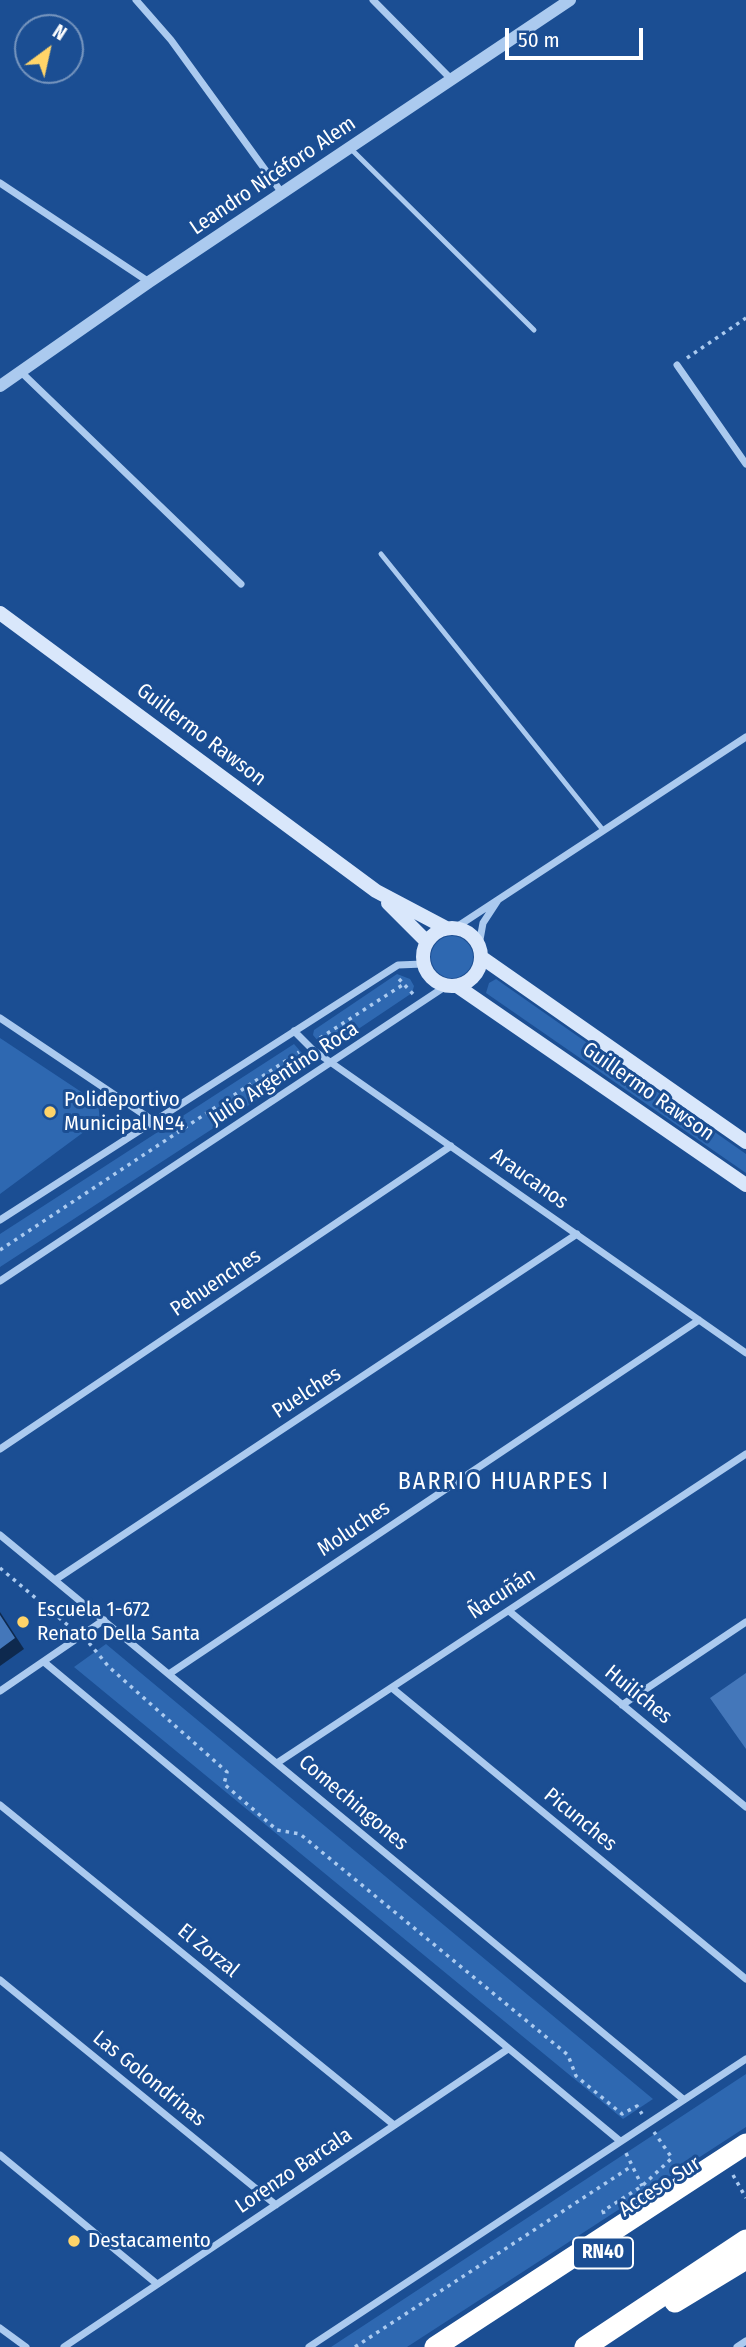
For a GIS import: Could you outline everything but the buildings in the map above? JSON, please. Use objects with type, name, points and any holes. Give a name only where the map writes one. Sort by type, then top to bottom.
[{"type":"highway","points":[[435,2347],[746,2144]]},
{"type":"highway","name":"Acceso Sur","points":[[461,2347],[746,2160]]},
{"type":"highway","points":[[585,2347],[746,2240]]},
{"type":"highway","points":[[593,2347],[704,2287],[746,2259]]},
{"type":"main road","name":"Guillermo Rawson","points":[[0,613],[376,891],[427,942]]},
{"type":"main road","name":"Guillermo Rawson","points":[[376,891],[451,928]]},
{"type":"main road","points":[[451,928],[469,933],[480,951],[477,973],[452,986],[432,979],[423,964],[427,942],[439,931],[451,928]]},
{"type":"main road","name":"Guillermo Rawson","points":[[480,951],[746,1142]]},
{"type":"main road","name":"Guillermo Rawson","points":[[452,986],[746,1185]]},
{"type":"street","points":[[136,0],[171,40],[282,194]]},
{"type":"street","points":[[373,0],[451,79]]},
{"type":"street","name":"Leandro Nicéforo Alem","points":[[0,386],[149,282],[570,0]]},
{"type":"street","points":[[0,183],[149,282]]},
{"type":"street","points":[[677,365],[746,464]]},
{"type":"street","points":[[21,372],[241,584]]},
{"type":"street","points":[[451,928],[746,738]]},
{"type":"street","points":[[480,951],[483,923],[500,896]]},
{"type":"street","name":"Julio Argentino Roca","points":[[0,1220],[397,965],[423,964]]},
{"type":"street","name":"Julio Argentino Roca","points":[[0,1280],[452,986]]},
{"type":"street","points":[[0,1018],[152,1120]]},
{"type":"street","name":"Araucanos","points":[[294,1031],[333,1063],[746,1353]]},
{"type":"street","name":"Pehuenches","points":[[0,1449],[451,1146]]},
{"type":"street","name":"Puelches","points":[[55,1580],[577,1234]]},
{"type":"street","name":"Moluches","points":[[169,1674],[699,1320]]},
{"type":"street","name":"Ñacuñán","points":[[277,1763],[746,1454]]},
{"type":"street","name":"Comechingones","points":[[0,1535],[683,2099]]},
{"type":"street","name":"Huiliches","points":[[509,1611],[746,1807]]},
{"type":"street","points":[[0,1691],[104,1620]]},
{"type":"street","points":[[622,1705],[746,1622]]},
{"type":"street","points":[[44,1662],[620,2141]]},
{"type":"street","name":"Picunches","points":[[392,1688],[746,1979]]},
{"type":"street","name":"El Zorzal","points":[[0,1805],[394,2125]]},
{"type":"street","name":"Las Golondrinas","points":[[0,1980],[276,2205]]},
{"type":"street","name":"Lorenzo Barcala","points":[[64,2347],[508,2049]]},
{"type":"street","points":[[309,2347],[746,2059]]},
{"type":"street","points":[[0,2155],[157,2284]]},
{"type":"street","points":[[0,2328],[26,2347]]},
{"type":"street","points":[[737,2347],[746,2341]]},
{"type":"lane","points":[[350,148],[534,330]]},
{"type":"lane","points":[[381,554],[603,830]]},
{"type":"path","points":[[677,365],[746,318]]},
{"type":"path","points":[[393,974],[415,995],[403,1003]]},
{"type":"path","points":[[0,1250],[404,984]]},
{"type":"path","points":[[0,1569],[98,1650],[109,1667],[227,1772],[224,1784],[277,1829],[300,1834],[568,2054],[576,2076],[622,2114],[637,2106],[672,2158],[642,2186],[620,2141]]},
{"type":"path","points":[[355,2347],[632,2165]]},
{"type":"shaded area","points":[[452,936],[467,942],[473,957],[467,972],[452,978],[437,972],[431,957],[437,942]]},
{"type":"shaded area","points":[[397,974],[410,979],[414,986],[412,993],[330,1048],[323,1047],[313,1035],[314,1030]]},
{"type":"shaded area","points":[[496,979],[746,1154],[746,1173],[486,993],[489,983]]},
{"type":"shaded area","name":"Polideportivo Municipal Nº4","points":[[0,1038],[98,1103],[100,1120],[0,1194]]},
{"type":"shaded area","points":[[294,1044],[308,1060],[306,1068],[0,1267],[0,1234]]},
{"type":"shaded area","points":[[106,1644],[653,2099],[623,2119],[74,1667]]},
{"type":"shaded area","points":[[746,2074],[746,2127],[407,2347],[331,2347]]},
{"type":"place","name":"Polideportivo Municipal Nº4","points":[[50,1112]]},
{"type":"place","name":"Escuela 1-672 Renato Della Santa","points":[[23,1622]]},
{"type":"place","name":"Destacamento","points":[[74,2241]]},
{"type":"district","name":"BARRIO HUARPES I","points":[[504,1482]]}]
